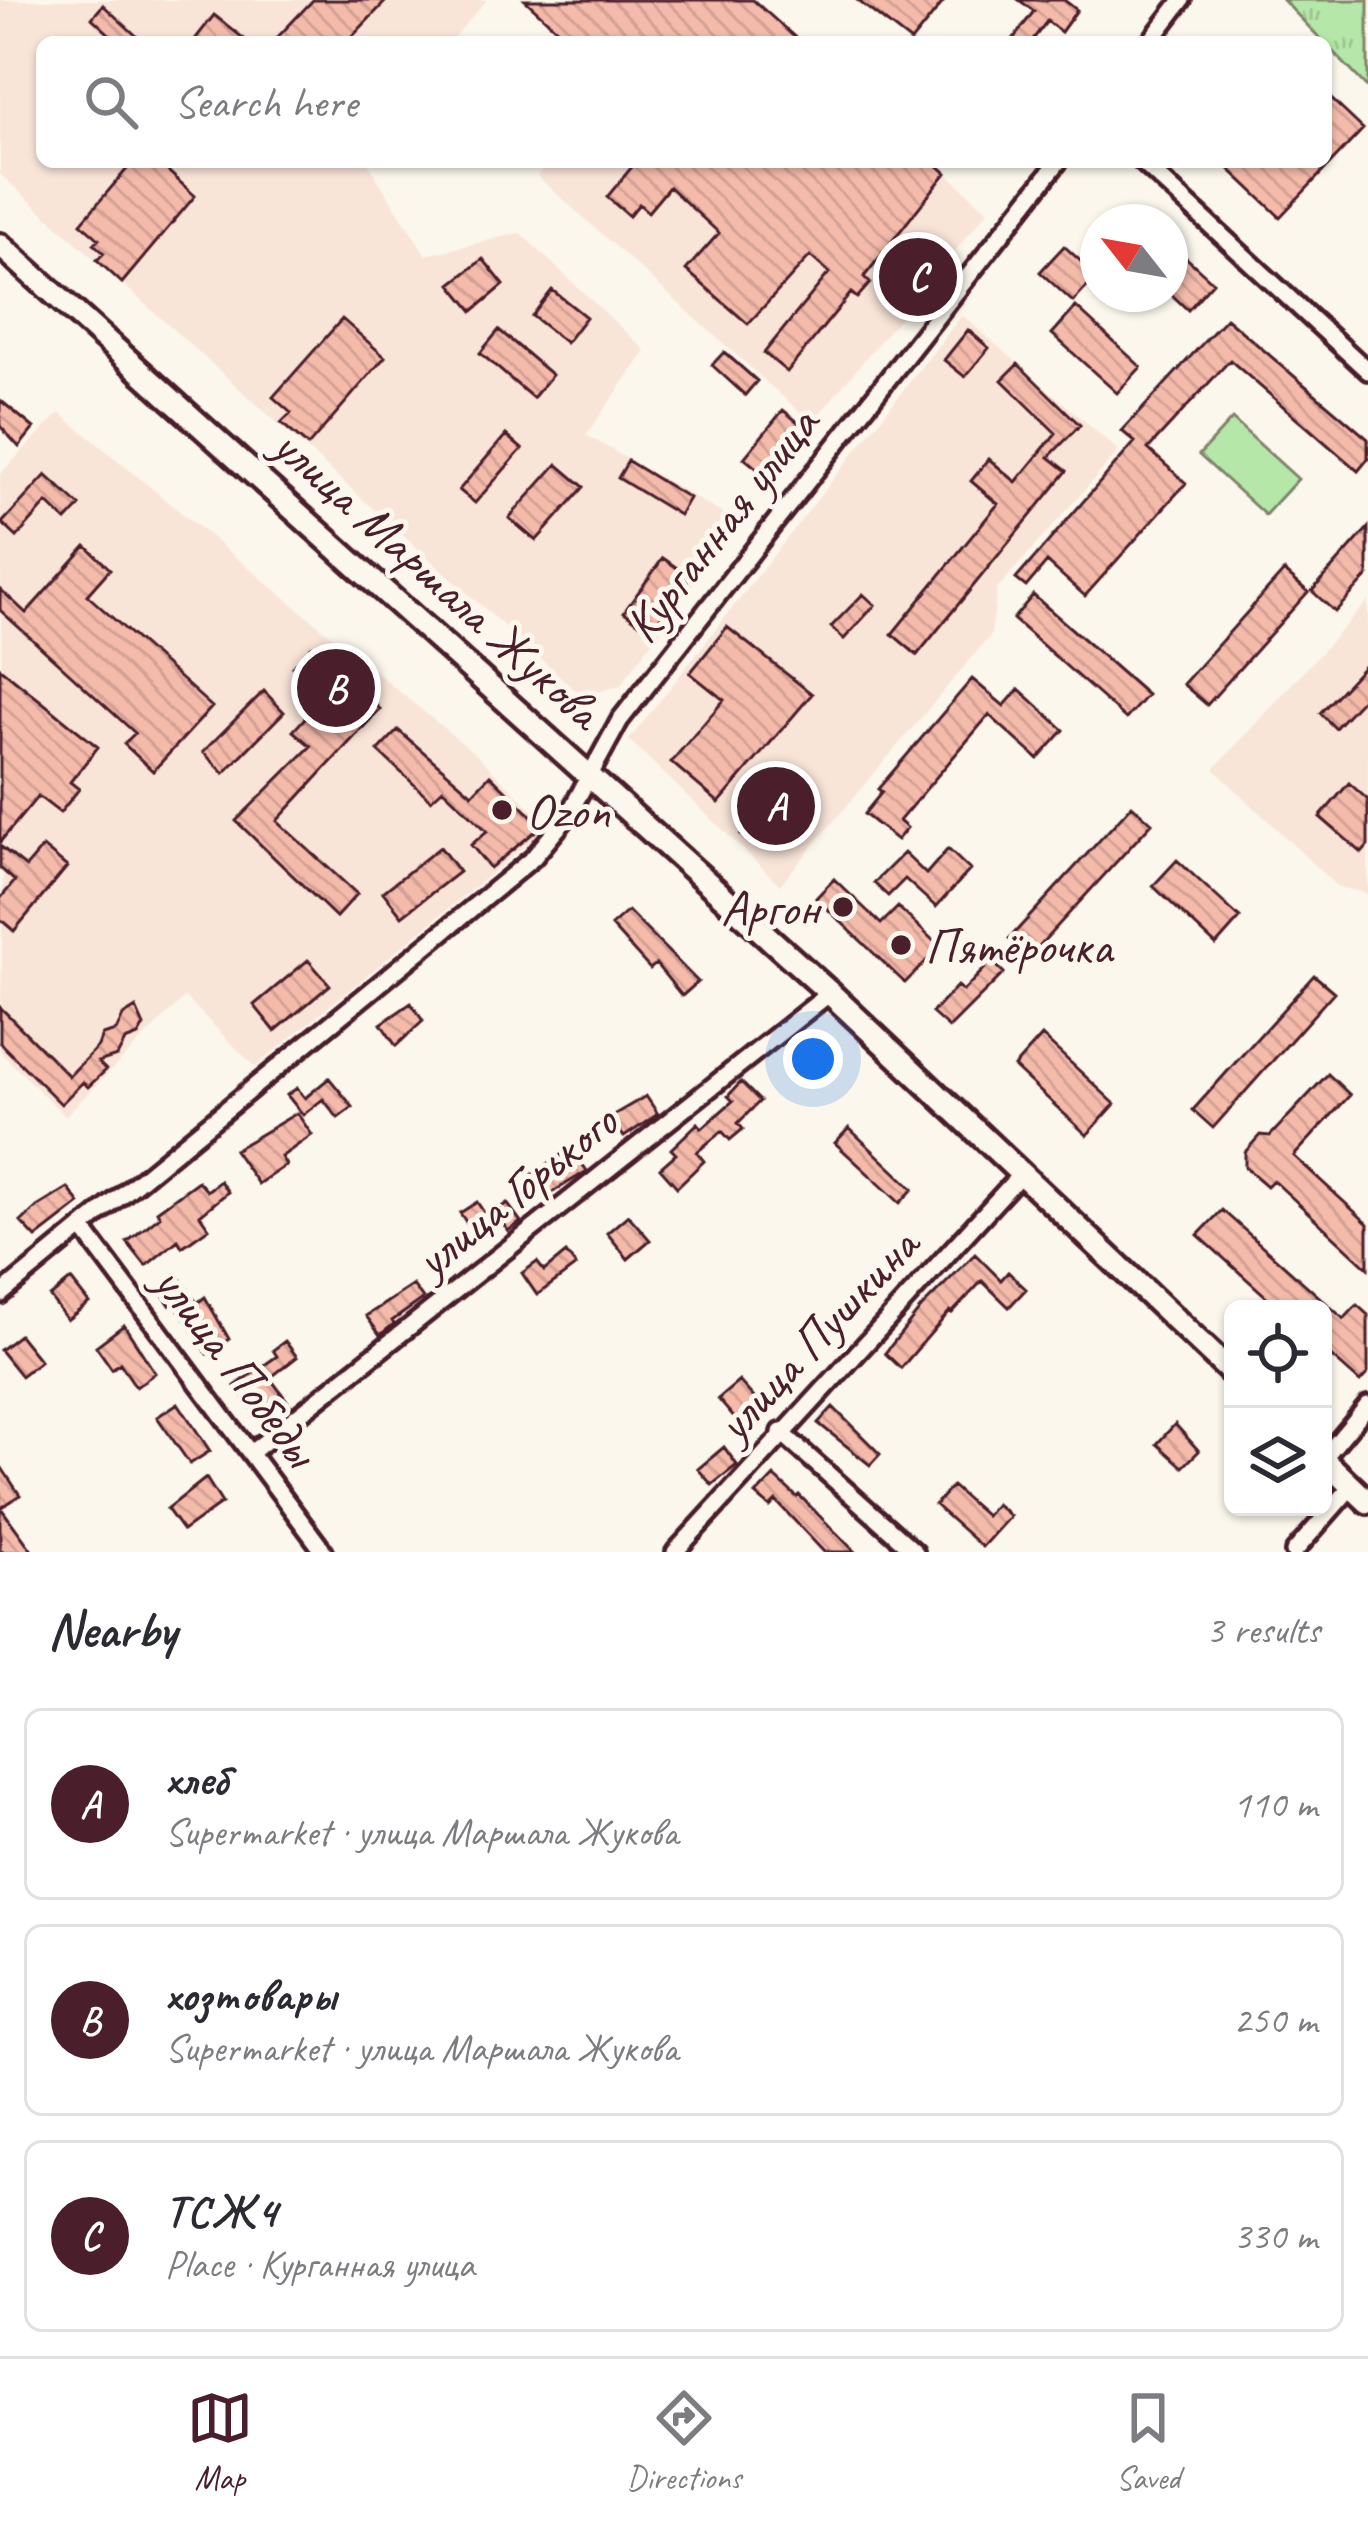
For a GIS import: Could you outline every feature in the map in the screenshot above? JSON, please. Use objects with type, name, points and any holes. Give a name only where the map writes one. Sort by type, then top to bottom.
[{"type":"main road","name":"улица Маршала Жукова","points":[[0,244],[830,992],[1224,1366]]},
{"type":"main road","points":[[1332,1468],[1360,1495]]},
{"type":"street","points":[[1155,36],[1182,0]]},
{"type":"street","name":"Курганная улица","points":[[0,1295],[533,858],[567,817],[620,719],[1053,168]]},
{"type":"street","points":[[1148,168],[1368,371]]},
{"type":"street","name":"улица Горького","points":[[252,1452],[830,992]]},
{"type":"street","name":"улица Пушкина","points":[[675,1552],[1021,1174]]},
{"type":"street","name":"улица Победы","points":[[83,1228],[324,1552]]},
{"type":"street","points":[[1332,1448],[1368,1405]]},
{"type":"street","points":[[781,1432],[915,1552]]},
{"type":"street","points":[[1294,1552],[1360,1495]]},
{"type":"shaded area","points":[[0,0],[487,0],[455,36],[36,36],[36,168],[371,168],[426,255],[520,233],[646,351],[586,435],[737,522],[621,685],[583,697],[0,174]]},
{"type":"shaded area","points":[[544,168],[941,168],[988,211],[812,423],[537,176]]},
{"type":"shaded area","points":[[962,315],[1119,451],[997,589],[991,635],[780,885],[629,740]]},
{"type":"shaded area","points":[[60,413],[479,757],[549,826],[255,1067],[185,997],[65,1116],[0,1052],[0,474]]},
{"type":"shaded area","points":[[1368,601],[1368,894],[1336,886],[1214,769]]},
{"type":"green space","points":[[1283,0],[1368,0],[1368,88],[1332,51],[1332,36],[1318,36]]},
{"type":"green space","points":[[1232,419],[1298,479],[1265,515],[1199,455]]},
{"type":"building","points":[[313,0],[387,0],[353,36],[279,36]]},
{"type":"building","points":[[525,0],[753,0],[793,36],[564,36]]},
{"type":"building","points":[[857,0],[945,0],[916,36],[903,36]]},
{"type":"building","points":[[1019,0],[1064,0],[1077,10],[1061,32],[1047,21],[1036,36],[1015,36],[1034,11]]},
{"type":"building","points":[[103,5],[137,36],[112,36],[92,18]]},
{"type":"building","points":[[214,15],[240,36],[198,36]]},
{"type":"building","points":[[1332,100],[1363,129],[1332,162]]},
{"type":"building","points":[[128,168],[165,168],[195,196],[122,283],[97,260],[104,253],[94,244],[99,239],[81,223]]},
{"type":"building","points":[[631,168],[941,168],[946,173],[864,277],[870,283],[857,298],[851,293],[787,372],[764,353],[829,273],[810,256],[748,324],[686,270],[719,233],[669,187],[648,212],[639,204],[629,216],[607,197]]},
{"type":"building","points":[[1228,168],[1326,168],[1280,217]]},
{"type":"building","points":[[1064,246],[1080,261],[1080,294],[1073,302],[1040,272]]},
{"type":"building","points":[[483,259],[504,285],[473,311],[451,284]]},
{"type":"building","points":[[1188,259],[1213,282],[1188,310]]},
{"type":"building","points":[[552,290],[586,317],[566,343],[532,316]]},
{"type":"building","points":[[1076,307],[1141,367],[1117,393],[1052,334]]},
{"type":"building","points":[[1226,318],[1368,439],[1368,459],[1358,471],[1230,360],[1148,449],[1186,483],[1085,596],[1047,562],[1026,587],[1016,579],[1135,442],[1122,431]]},
{"type":"building","points":[[342,319],[385,357],[308,446],[281,423],[291,413],[273,397]]},
{"type":"building","points":[[499,330],[552,375],[533,398],[480,353]]},
{"type":"building","points":[[968,330],[989,348],[965,377],[944,360]]},
{"type":"building","points":[[724,352],[757,381],[745,395],[712,365]]},
{"type":"building","points":[[1018,364],[1080,425],[1049,457],[1067,471],[917,655],[892,634],[998,504],[971,481],[989,459],[1016,482],[1056,433],[1002,380]]},
{"type":"building","points":[[0,400],[34,428],[19,447],[0,426]]},
{"type":"building","points":[[783,410],[804,427],[765,475],[744,458]]},
{"type":"building","points":[[506,435],[522,449],[475,503],[459,490]]},
{"type":"building","points":[[628,461],[689,498],[679,515],[618,478]]},
{"type":"building","points":[[557,464],[584,487],[536,541],[509,518]]},
{"type":"building","points":[[46,475],[80,506],[66,521],[47,503],[17,537],[2,523]]},
{"type":"building","points":[[1368,528],[1368,576],[1335,612],[1312,591]]},
{"type":"building","points":[[86,546],[110,569],[87,595],[212,707],[153,771],[124,744],[135,733],[0,610],[0,589],[26,613]]},
{"type":"building","points":[[663,558],[690,577],[650,631],[624,612]]},
{"type":"building","points":[[1284,571],[1308,592],[1207,705],[1183,684]]},
{"type":"building","points":[[863,594],[875,605],[844,639],[831,627]]},
{"type":"building","points":[[1033,595],[1147,695],[1126,719],[1013,619]]},
{"type":"building","points":[[727,627],[812,694],[719,803],[671,762],[724,700],[690,673]]},
{"type":"building","points":[[312,646],[380,709],[277,821],[357,894],[336,917],[236,821],[311,746],[293,731],[325,696],[293,667]]},
{"type":"building","points":[[1368,662],[1368,693],[1335,728],[1320,713]]},
{"type":"building","points":[[0,668],[98,747],[70,782],[79,789],[60,813],[38,796],[0,842]]},
{"type":"building","points":[[972,679],[1004,706],[1019,689],[1064,730],[1038,759],[989,715],[899,821],[907,828],[897,840],[864,814],[882,792],[878,789]]},
{"type":"building","points":[[264,691],[284,712],[224,773],[203,752]]},
{"type":"building","points":[[398,730],[472,794],[490,775],[542,826],[490,868],[471,845],[487,831],[443,789],[431,800],[378,751]]},
{"type":"building","points":[[798,768],[810,778],[753,845],[741,835]]},
{"type":"building","points":[[1349,783],[1368,800],[1368,846],[1362,853],[1320,817]]},
{"type":"building","points":[[1132,805],[1152,823],[1029,957],[1009,939]]},
{"type":"building","points":[[0,846],[26,867],[43,847],[67,867],[14,931],[0,919],[0,899],[15,881],[0,868]]},
{"type":"building","points":[[440,847],[459,872],[402,916],[383,892]]},
{"type":"building","points":[[948,849],[970,870],[936,907],[905,879],[888,896],[874,883],[904,853],[926,874]]},
{"type":"building","points":[[1177,860],[1240,918],[1216,945],[1153,886]]},
{"type":"building","name":"Пятёрочка","points":[[834,879],[881,924],[898,907],[940,947],[905,983],[816,898]]},
{"type":"building","points":[[628,911],[698,982],[682,996],[656,964],[650,969],[611,926]]},
{"type":"building","points":[[308,960],[330,985],[275,1031],[254,1005]]},
{"type":"building","points":[[992,961],[1004,973],[949,1028],[932,1013],[957,986],[963,991]]},
{"type":"building","points":[[1314,975],[1334,992],[1213,1128],[1193,1110]]},
{"type":"building","points":[[411,1003],[423,1021],[396,1046],[381,1024]]},
{"type":"building","points":[[0,1007],[69,1076],[98,1046],[102,1035],[116,1031],[123,1016],[136,1008],[144,1026],[138,1036],[125,1041],[117,1056],[98,1062],[106,1070],[88,1087],[83,1082],[61,1104],[0,1043]]},
{"type":"building","points":[[1042,1036],[1115,1104],[1087,1135],[1014,1067]]},
{"type":"building","points":[[1328,1074],[1350,1095],[1294,1156],[1368,1224],[1368,1268],[1273,1180],[1267,1186],[1245,1167],[1245,1152],[1260,1135],[1270,1136]]},
{"type":"building","points":[[329,1078],[353,1107],[338,1118],[323,1099],[303,1115],[287,1095],[297,1088],[305,1098]]},
{"type":"building","points":[[741,1082],[760,1101],[738,1123],[743,1129],[730,1140],[722,1131],[697,1152],[704,1161],[677,1187],[660,1168],[676,1154],[671,1149],[698,1123],[702,1128],[733,1101],[728,1096]]},
{"type":"building","points":[[646,1096],[658,1114],[624,1137],[610,1117]]},
{"type":"building","points":[[297,1113],[312,1135],[281,1157],[286,1165],[258,1184],[234,1150]]},
{"type":"building","points":[[849,1128],[913,1189],[900,1203],[835,1143]]},
{"type":"building","points":[[571,1148],[587,1171],[548,1195],[533,1174]]},
{"type":"building","points":[[198,1181],[207,1191],[220,1181],[228,1192],[200,1215],[209,1228],[182,1247],[178,1240],[146,1266],[127,1242],[160,1216],[157,1211]]},
{"type":"building","points":[[68,1188],[80,1204],[36,1238],[21,1222]]},
{"type":"building","points":[[477,1202],[487,1217],[507,1203],[521,1222],[508,1231],[502,1222],[478,1240],[460,1213]]},
{"type":"building","points":[[1222,1210],[1323,1300],[1270,1300],[1198,1235]]},
{"type":"building","points":[[628,1215],[650,1240],[628,1259],[607,1233]]},
{"type":"building","points":[[566,1253],[576,1266],[537,1295],[522,1273],[537,1262],[544,1271]]},
{"type":"building","points":[[975,1254],[1001,1280],[1008,1272],[1026,1289],[1009,1307],[982,1281],[901,1368],[885,1353],[921,1308]]},
{"type":"building","points":[[178,1276],[197,1303],[205,1297],[229,1339],[207,1354],[174,1302],[170,1305],[159,1289]]},
{"type":"building","points":[[71,1280],[89,1303],[67,1320],[50,1297]]},
{"type":"building","points":[[413,1285],[423,1299],[380,1335],[366,1316]]},
{"type":"building","points":[[1357,1305],[1368,1315],[1368,1373],[1360,1382],[1332,1357],[1332,1308],[1344,1319]]},
{"type":"building","points":[[124,1325],[155,1373],[136,1387],[120,1363],[112,1369],[96,1346]]},
{"type":"building","points":[[19,1335],[40,1361],[21,1376],[0,1350]]},
{"type":"building","points":[[285,1341],[297,1357],[270,1378],[291,1406],[264,1425],[235,1386],[277,1356],[273,1350]]},
{"type":"building","points":[[739,1381],[756,1400],[736,1420],[718,1399]]},
{"type":"building","points":[[178,1403],[210,1451],[190,1464],[157,1417]]},
{"type":"building","points":[[833,1407],[880,1454],[870,1465],[818,1423]]},
{"type":"building","points":[[1175,1424],[1199,1451],[1183,1467],[1157,1444]]},
{"type":"building","points":[[724,1447],[737,1465],[712,1485],[698,1469]]},
{"type":"building","points":[[0,1465],[20,1495],[1,1508],[33,1552],[0,1552]]},
{"type":"building","points":[[774,1476],[855,1552],[824,1552],[776,1501],[770,1507],[756,1495]]},
{"type":"building","points":[[206,1478],[222,1503],[183,1531],[167,1509]]},
{"type":"building","points":[[952,1486],[986,1516],[996,1504],[1010,1516],[982,1547],[935,1505]]},
{"type":"place","name":"ТСЖ4","points":[[918,277]]},
{"type":"place","name":"хозтовары","points":[[336,688]]},
{"type":"place","name":"хлеб","points":[[776,806]]},
{"type":"place","name":"Ozon","points":[[502,810]]},
{"type":"place","name":"Аргон","points":[[843,907]]},
{"type":"place","name":"Пятёрочка","points":[[901,945]]}]
